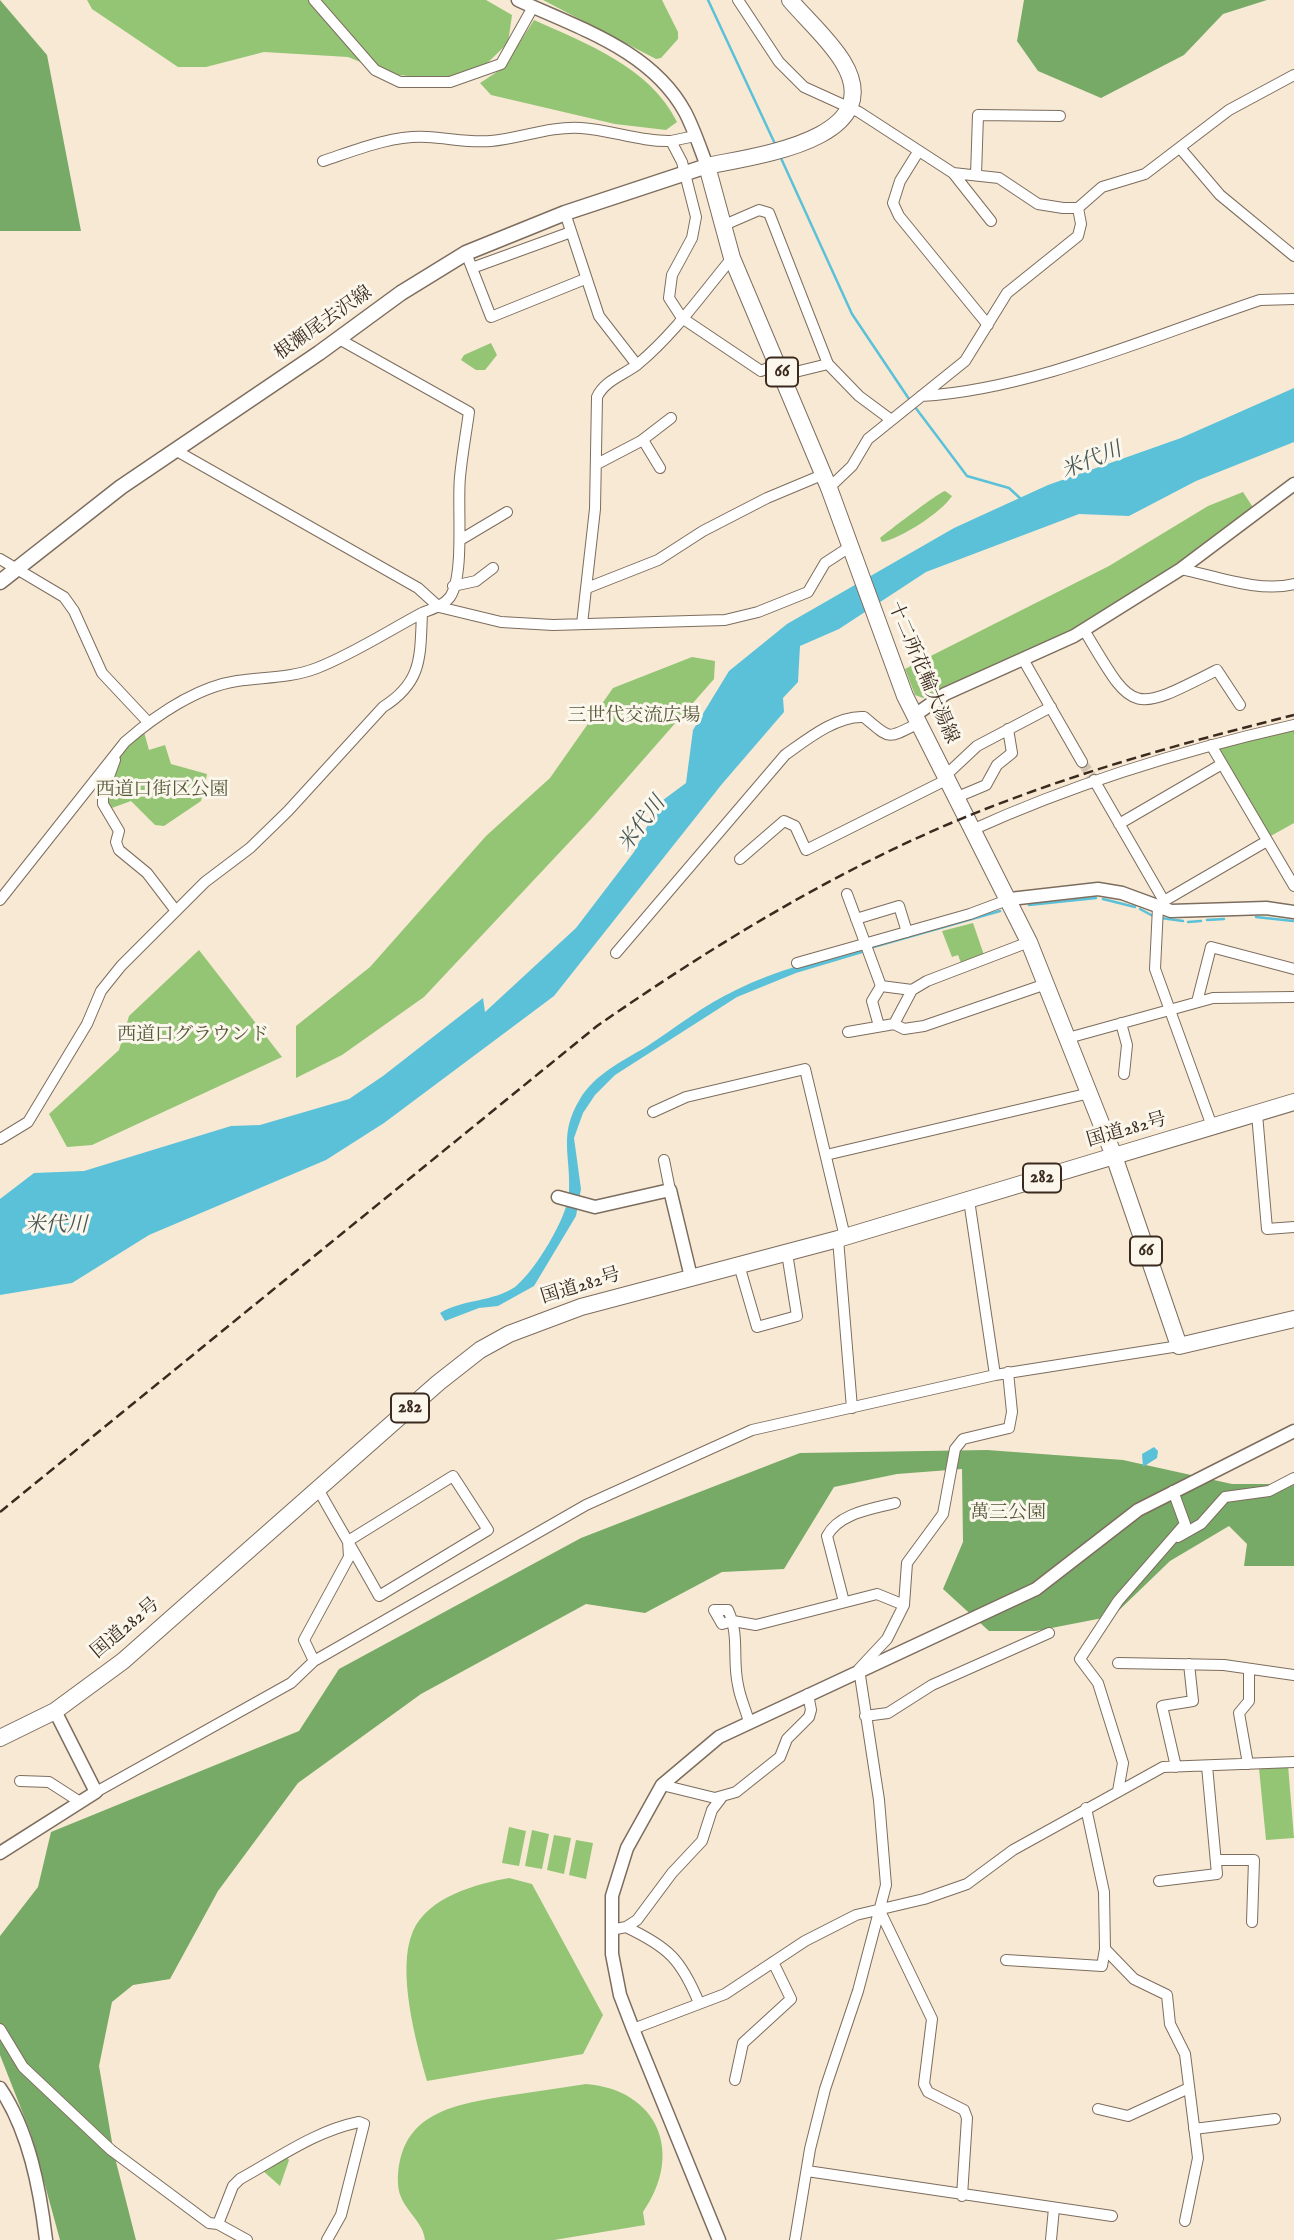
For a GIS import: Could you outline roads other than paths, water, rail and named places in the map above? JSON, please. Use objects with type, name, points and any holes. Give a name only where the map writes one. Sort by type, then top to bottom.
[{"type":"main road","points":[[707,166],[803,143],[834,128],[850,107],[850,79],[844,63],[790,0]]},
{"type":"main road","name":"根瀬尾去沢線","points":[[0,582],[15,568],[175,450],[339,339],[401,293],[466,253],[565,214],[707,166]]},
{"type":"main road","name":"十二所花輪大湯線","points":[[707,166],[733,258],[825,481],[905,696],[955,798],[1010,898],[1029,942],[1114,1156],[1179,1346]]},
{"type":"main road","name":"国道282号","points":[[0,1738],[55,1711],[123,1661],[480,1350],[509,1334],[581,1307],[841,1238],[1213,1129],[1294,1102]]},
{"type":"main road","points":[[1179,1346],[1294,1319]]},
{"type":"street","points":[[314,0],[375,70],[400,82],[450,82],[501,64],[533,7]]},
{"type":"street","points":[[518,0],[638,58],[665,83],[684,110],[707,166]]},
{"type":"street","points":[[738,0],[779,62],[803,87],[850,107],[953,173],[991,221]]},
{"type":"street","points":[[1078,208],[1093,192],[1145,174],[1228,110],[1294,75]]},
{"type":"street","points":[[976,175],[978,115],[1060,116]]},
{"type":"street","points":[[323,161],[372,144],[403,139],[425,137],[463,142],[494,141],[562,127],[584,128],[651,141],[671,141],[695,136]]},
{"type":"street","points":[[671,141],[684,173],[696,217],[692,238],[672,275],[669,298],[682,318],[761,371],[828,364]]},
{"type":"street","points":[[1180,148],[1220,195],[1294,256]]},
{"type":"street","points":[[918,152],[900,181],[893,203],[899,216],[988,325]]},
{"type":"street","points":[[953,173],[999,178],[1038,204],[1078,208]]},
{"type":"street","points":[[587,588],[658,560],[724,520],[825,481],[852,466],[868,439],[965,361],[1007,293],[1078,236],[1081,224],[1078,208]]},
{"type":"street","points":[[722,226],[759,210],[769,213],[828,364],[859,397],[890,419]]},
{"type":"street","points":[[565,214],[599,316],[637,365]]},
{"type":"street","points":[[472,268],[570,232]]},
{"type":"street","points":[[466,253],[491,317],[585,279]]},
{"type":"street","points":[[582,624],[597,464],[597,397],[601,387],[637,365],[682,318],[733,258]]},
{"type":"street","points":[[921,396],[948,394],[1017,381],[1260,300],[1294,299]]},
{"type":"street","points":[[0,900],[119,749],[148,722],[191,698],[236,681],[258,680],[316,668],[422,613],[439,607],[451,595],[460,540],[460,477],[469,412],[339,339]]},
{"type":"street","points":[[597,464],[643,440],[671,418]]},
{"type":"street","points":[[643,440],[660,468]]},
{"type":"street","points":[[175,450],[418,588],[439,607],[501,622],[582,624],[724,620],[758,612],[808,592],[825,563],[848,548]]},
{"type":"street","points":[[616,953],[785,755],[808,737],[854,716],[864,717],[885,735],[900,732],[945,694],[1024,661],[1084,630],[1181,569],[1294,484]]},
{"type":"street","points":[[460,540],[507,512]]},
{"type":"street","points":[[0,559],[64,597],[74,611],[102,673],[148,722]]},
{"type":"street","points":[[453,586],[476,581],[494,568]]},
{"type":"street","points":[[1181,569],[1248,583],[1282,587],[1294,584]]},
{"type":"street","points":[[0,1139],[28,1122],[87,1024],[101,991],[205,881],[250,848],[383,707],[403,695],[416,675],[422,613]]},
{"type":"street","points":[[1084,630],[1118,686],[1128,696],[1143,701],[1161,698],[1217,670],[1240,705]]},
{"type":"street","points":[[1024,661],[1082,762]]},
{"type":"street","points":[[740,859],[785,821],[795,827],[806,850],[945,778],[977,746],[1051,707]]},
{"type":"street","points":[[972,830],[1094,779],[1294,724]]},
{"type":"street","points":[[955,798],[986,785],[997,765],[1012,753],[1008,729]]},
{"type":"street","points":[[1211,746],[1294,886]]},
{"type":"street","points":[[119,749],[103,793],[103,804],[119,831],[116,842],[119,850],[147,873],[176,911]]},
{"type":"street","points":[[1119,824],[1222,764]]},
{"type":"street","points":[[1094,779],[1161,904],[1155,969],[1213,1129]]},
{"type":"street","points":[[1161,904],[1267,842]]},
{"type":"street","points":[[797,963],[866,949],[907,932],[970,914],[1010,898],[1098,889],[1122,893],[1183,912],[1266,908],[1294,912]]},
{"type":"street","points":[[847,894],[881,986]]},
{"type":"street","points":[[856,919],[899,906],[907,932]]},
{"type":"street","points":[[894,1024],[912,990],[927,981],[1029,942]]},
{"type":"street","points":[[1197,1002],[1211,947],[1294,968]]},
{"type":"street","points":[[848,1032],[894,1024],[904,1029],[924,1026],[1046,985]]},
{"type":"street","points":[[881,986],[912,990]]},
{"type":"street","points":[[878,1026],[872,1000],[881,986]]},
{"type":"street","points":[[1068,1038],[1213,998],[1294,997]]},
{"type":"street","points":[[1121,1023],[1127,1045],[1124,1073]]},
{"type":"street","points":[[653,1112],[686,1097],[805,1069],[826,1155],[841,1238],[852,1408]]},
{"type":"street","points":[[826,1155],[1090,1093]]},
{"type":"street","points":[[1257,1114],[1267,1229],[1294,1227]]},
{"type":"street","points":[[664,1160],[691,1277]]},
{"type":"street","points":[[561,1197],[595,1207],[670,1190]]},
{"type":"street","points":[[969,1200],[995,1374]]},
{"type":"street","points":[[739,1265],[757,1327],[797,1316],[787,1253]]},
{"type":"street","points":[[0,1853],[96,1792],[290,1683],[314,1661],[586,1504],[752,1430],[852,1408],[916,1390],[995,1374],[1179,1346]]},
{"type":"street","points":[[795,2240],[825,2089],[886,1885],[884,1839],[859,1669],[887,1639],[904,1605],[907,1563],[943,1514],[955,1449],[963,1439],[1009,1428],[1012,1412],[1008,1372]]},
{"type":"street","points":[[719,2240],[633,2029],[620,1994],[612,1954],[612,1896],[627,1848],[662,1785],[719,1737],[859,1669],[1036,1589],[1138,1510],[1294,1431]]},
{"type":"street","points":[[318,1489],[379,1596],[488,1531],[453,1476],[348,1541]]},
{"type":"street","points":[[1168,1542],[1201,1524],[1225,1497],[1269,1491],[1294,1478]]},
{"type":"street","points":[[1118,1791],[1123,1763],[1098,1683],[1080,1659],[1118,1601],[1185,1524],[1173,1491]]},
{"type":"street","points":[[844,1602],[827,1536],[832,1526],[862,1511],[895,1503]]},
{"type":"street","points":[[314,1661],[304,1640],[349,1557],[348,1541]]},
{"type":"street","points":[[749,1722],[737,1684],[738,1644],[733,1621],[756,1625],[877,1594],[904,1605]]},
{"type":"street","points":[[864,1716],[888,1713],[932,1685],[1049,1633]]},
{"type":"street","points":[[1118,1663],[1189,1664],[1294,1675]]},
{"type":"street","points":[[1176,1767],[1162,1706],[1193,1701],[1189,1664]]},
{"type":"street","points":[[1248,1764],[1239,1713],[1249,1701],[1249,1670]]},
{"type":"street","points":[[662,1785],[722,1797],[736,1793],[780,1757],[787,1739],[809,1717],[811,1710],[807,1694]]},
{"type":"street","points":[[55,1711],[96,1792]]},
{"type":"street","points":[[633,2029],[725,1994],[805,1941],[856,1915],[880,1911],[967,1884],[1013,1850],[1163,1767],[1294,1762]]},
{"type":"street","points":[[1159,1881],[1217,1874],[1206,1766]]},
{"type":"street","points":[[20,1781],[49,1782],[80,1802]]},
{"type":"street","points":[[611,1930],[626,1927],[637,1920],[671,1873],[702,1841],[712,1810],[722,1797]]},
{"type":"street","points":[[1006,1960],[1102,1966],[1105,1949],[1104,1892],[1086,1808]]},
{"type":"street","points":[[1216,1860],[1254,1860],[1252,1922]]},
{"type":"street","points":[[880,1911],[932,2019],[924,2084],[928,2092],[964,2110],[962,2196]]},
{"type":"street","points":[[626,1927],[664,1947],[690,1981],[699,2003]]},
{"type":"street","points":[[1105,1949],[1134,1979],[1167,1995],[1170,2024],[1185,2054],[1198,2158],[1185,2221]]},
{"type":"street","points":[[735,2080],[743,2043],[791,1999],[773,1962]]},
{"type":"street","points":[[0,2029],[23,2067],[128,2165],[209,2223],[218,2224],[247,2240]]},
{"type":"street","points":[[0,2088],[19,2125],[32,2165],[46,2240]]},
{"type":"street","points":[[1098,2109],[1128,2116],[1189,2088]]},
{"type":"street","points":[[1194,2129],[1275,2119]]},
{"type":"street","points":[[218,2224],[233,2186],[240,2179],[310,2137],[330,2128],[359,2122],[364,2124],[341,2215],[327,2240]]},
{"type":"street","points":[[807,2171],[962,2196],[1112,2216]]},
{"type":"street","points":[[1051,2240],[1054,2208]]},
{"type":"water","name":"米代川","points":[[1294,388],[1294,442],[1196,481],[1129,516],[1079,514],[926,572],[839,629],[800,646],[798,682],[783,698],[784,712],[722,784],[554,996],[384,1123],[326,1160],[149,1235],[72,1283],[0,1295],[0,1199],[34,1173],[84,1171],[231,1126],[260,1125],[349,1099],[483,998],[485,1012],[576,928],[634,852],[659,803],[686,783],[693,730],[729,671],[787,624],[954,528],[1048,485],[1181,438]]},
{"type":"water","points":[[862,948],[863,953],[796,973],[737,997],[615,1075],[595,1095],[583,1113],[574,1138],[581,1189],[576,1216],[534,1286],[498,1306],[479,1308],[445,1321],[440,1313],[449,1308],[497,1295],[515,1287],[532,1269],[549,1243],[563,1215],[569,1192],[569,1124],[580,1099],[593,1083],[609,1069],[724,996],[782,971]]},
{"type":"water","points":[[1154,1447],[1158,1451],[1157,1458],[1143,1467],[1142,1454]]},
{"type":"waterway","points":[[708,0],[776,146]]},
{"type":"waterway","points":[[780,156],[852,314],[911,402]]},
{"type":"waterway","points":[[915,407],[967,476],[1009,488],[1022,500]]},
{"type":"waterway","points":[[1029,905],[1096,898]]},
{"type":"waterway","points":[[1103,899],[1135,907]]},
{"type":"waterway","points":[[1140,909],[1153,916]]},
{"type":"waterway","points":[[870,948],[1000,911]]},
{"type":"waterway","points":[[1256,917],[1293,921]]},
{"type":"waterway","points":[[1161,918],[1183,921]]},
{"type":"waterway","points":[[1207,920],[1224,919]]},
{"type":"waterway","points":[[1188,922],[1201,921]]},
{"type":"tunnel","points":[[1082,762],[1094,780]]},
{"type":"railway","points":[[0,1512],[597,1026],[716,947],[840,876],[971,815],[1108,766],[1294,715]]},
{"type":"park label","name":"三世代交流広場","points":[[634,717]]},
{"type":"park label","name":"西道口街区公園","points":[[162,791]]},
{"type":"park label","name":"西道口グラウンド","points":[[193,1036]]},
{"type":"park label","name":"萬三公園","points":[[1008,1514]]}]
